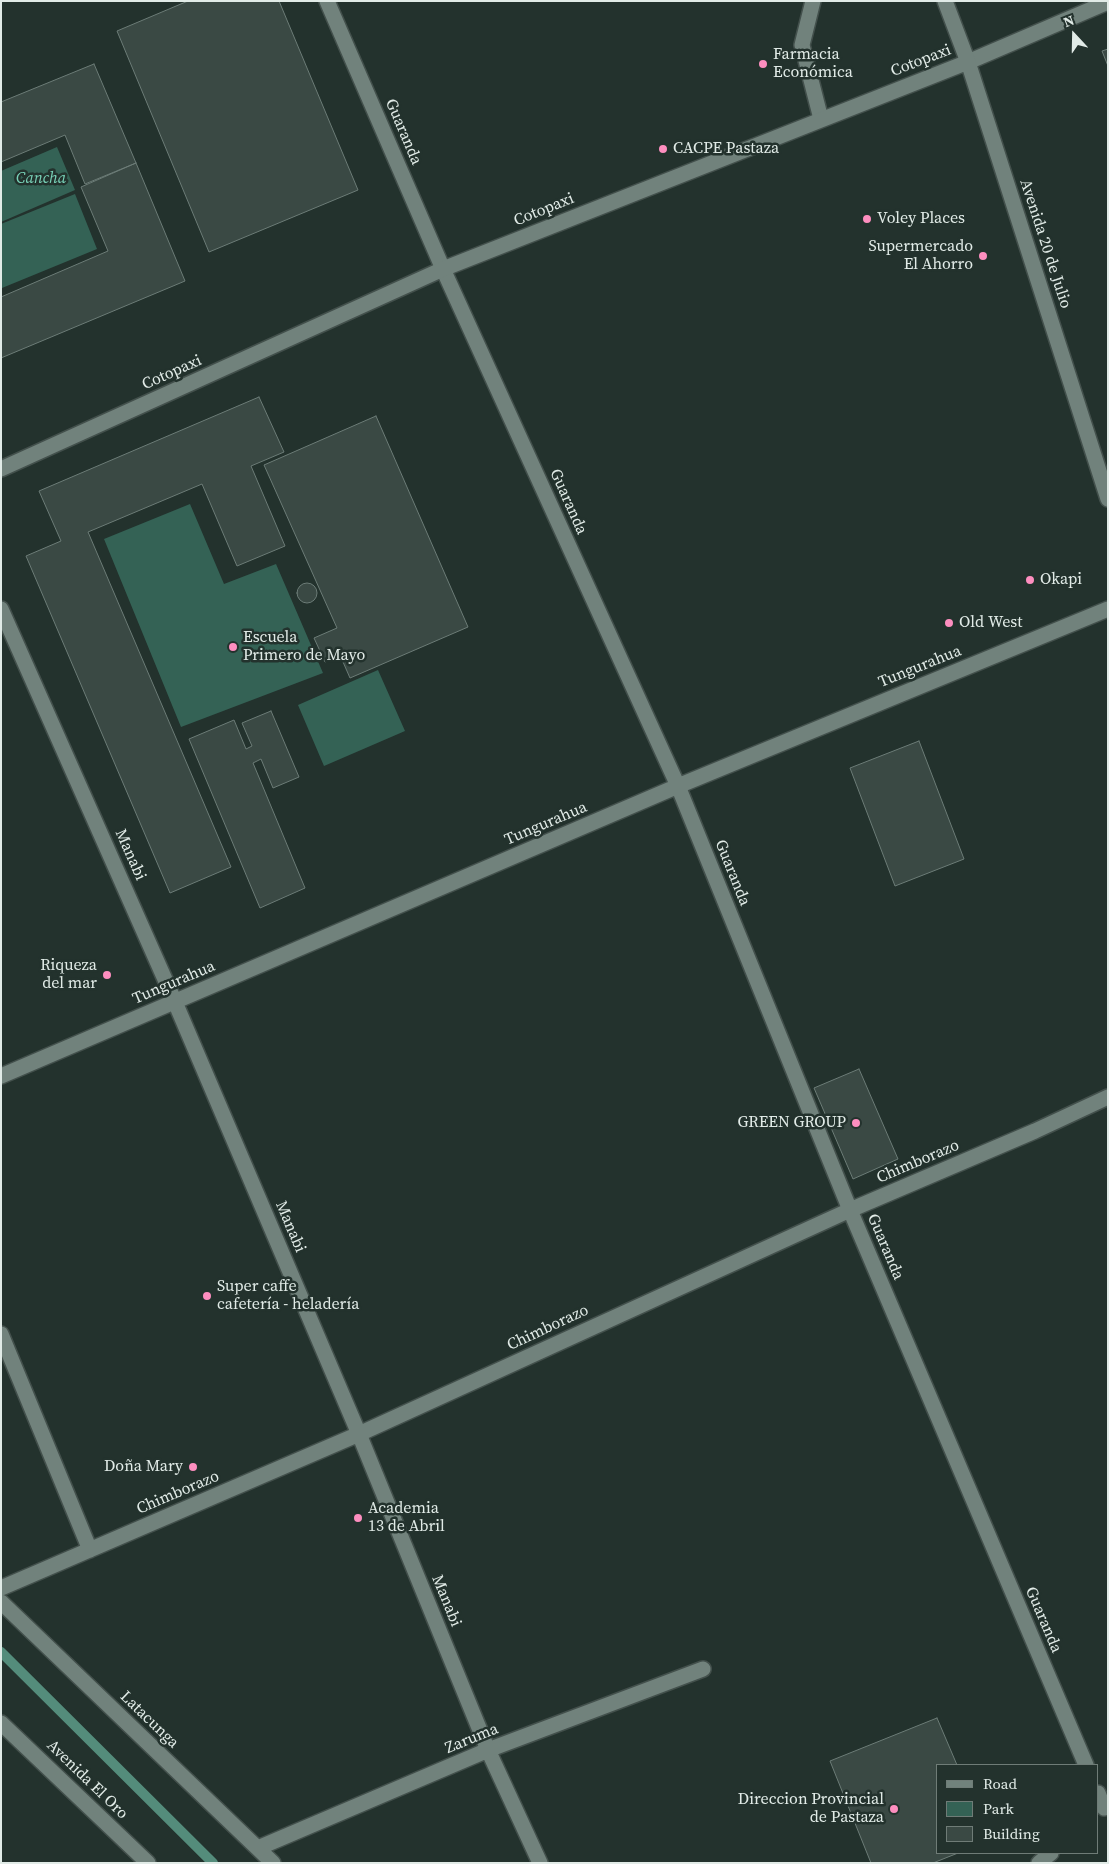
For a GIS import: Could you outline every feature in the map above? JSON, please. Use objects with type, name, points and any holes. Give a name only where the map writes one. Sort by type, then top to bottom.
[{"type":"street","name":"Guaranda","points":[[327,1],[443,269],[678,786],[850,1210],[1086,1764]]},
{"type":"street","points":[[813,1],[802,45],[821,119]]},
{"type":"street","name":"Avenida 20 de Julio","points":[[946,1],[968,62],[1108,499]]},
{"type":"street","name":"Cotopaxi","points":[[1,469],[443,269],[968,62],[1108,2]]},
{"type":"street","name":"Manabi","points":[[1,609],[175,1002],[359,1434],[488,1750],[540,1863]]},
{"type":"street","name":"Tungurahua","points":[[1,1076],[678,786],[1108,609]]},
{"type":"street","name":"Chimborazo","points":[[1,1588],[359,1434],[850,1210],[1035,1131],[1108,1097]]},
{"type":"street","points":[[1,1334],[90,1550]]},
{"type":"street","name":"Latacunga","points":[[1,1602],[273,1863]]},
{"type":"street","name":"Zaruma","points":[[258,1848],[488,1750],[703,1669]]},
{"type":"street","name":"Avenida El Oro","points":[[1,1723],[148,1863]]},
{"type":"street","points":[[1099,1796],[1103,1809]]},
{"type":"street","points":[[1039,1863],[1050,1854]]},
{"type":"green space","name":"Cancha","points":[[57,147],[75,190],[1,222],[1,171]]},
{"type":"green space","points":[[75,194],[97,249],[2,288],[1,224]]},
{"type":"green space","points":[[190,504],[224,584],[276,564],[323,673],[181,727],[104,539]]},
{"type":"green space","points":[[378,670],[405,731],[324,766],[298,705]]},
{"type":"building","points":[[188,1],[279,1],[358,190],[209,252],[117,31]]},
{"type":"building","points":[[1108,49],[1108,66],[1102,51]]},
{"type":"building","points":[[94,64],[136,163],[85,184],[65,135],[1,162],[1,102]]},
{"type":"building","points":[[136,163],[185,281],[1,358],[1,297],[108,251],[81,187]]},
{"type":"building","points":[[259,397],[284,452],[251,466],[285,546],[237,566],[202,484],[88,532],[231,867],[170,893],[26,556],[61,541],[39,491]]},
{"type":"building","points":[[376,416],[468,627],[350,678],[340,655],[325,662],[314,638],[337,628],[264,465]]},
{"type":"building","points":[[307,583],[314,586],[317,593],[314,600],[307,603],[300,600],[297,593],[300,586]]},
{"type":"building","points":[[271,711],[299,777],[273,788],[261,759],[253,763],[305,888],[260,908],[189,739],[234,720],[246,749],[252,746],[242,723]]},
{"type":"building","points":[[919,741],[964,859],[895,886],[850,768]]},
{"type":"building","name":"GREEN GROUP","points":[[859,1069],[898,1159],[853,1179],[814,1088]]},
{"type":"building","name":"Direccion Provincial de Pastaza","points":[[937,1718],[957,1764],[936,1764],[936,1854],[956,1854],[933,1863],[871,1863],[830,1761]]},
{"type":"waterway","points":[[1,1652],[213,1863]]},
{"type":"place","name":"Farmacia Económica","points":[[763,64]]},
{"type":"place","name":"CACPE Pastaza","points":[[663,149]]},
{"type":"place","name":"Voley Places","points":[[867,219]]},
{"type":"place","name":"Supermercado El Ahorro","points":[[983,256]]},
{"type":"place","name":"Okapi","points":[[1030,580]]},
{"type":"place","name":"Old West","points":[[949,623]]},
{"type":"place","name":"Escuela Primero de Mayo","points":[[233,647]]},
{"type":"place","name":"Riqueza del mar","points":[[107,975]]},
{"type":"place","name":"GREEN GROUP","points":[[856,1123]]},
{"type":"place","name":"Super caffe cafetería - heladería","points":[[207,1296]]},
{"type":"place","name":"Doña Mary","points":[[193,1467]]},
{"type":"place","name":"Academia 13 de Abril","points":[[358,1518]]},
{"type":"place","name":"Direccion Provincial de Pastaza","points":[[894,1809]]}]
